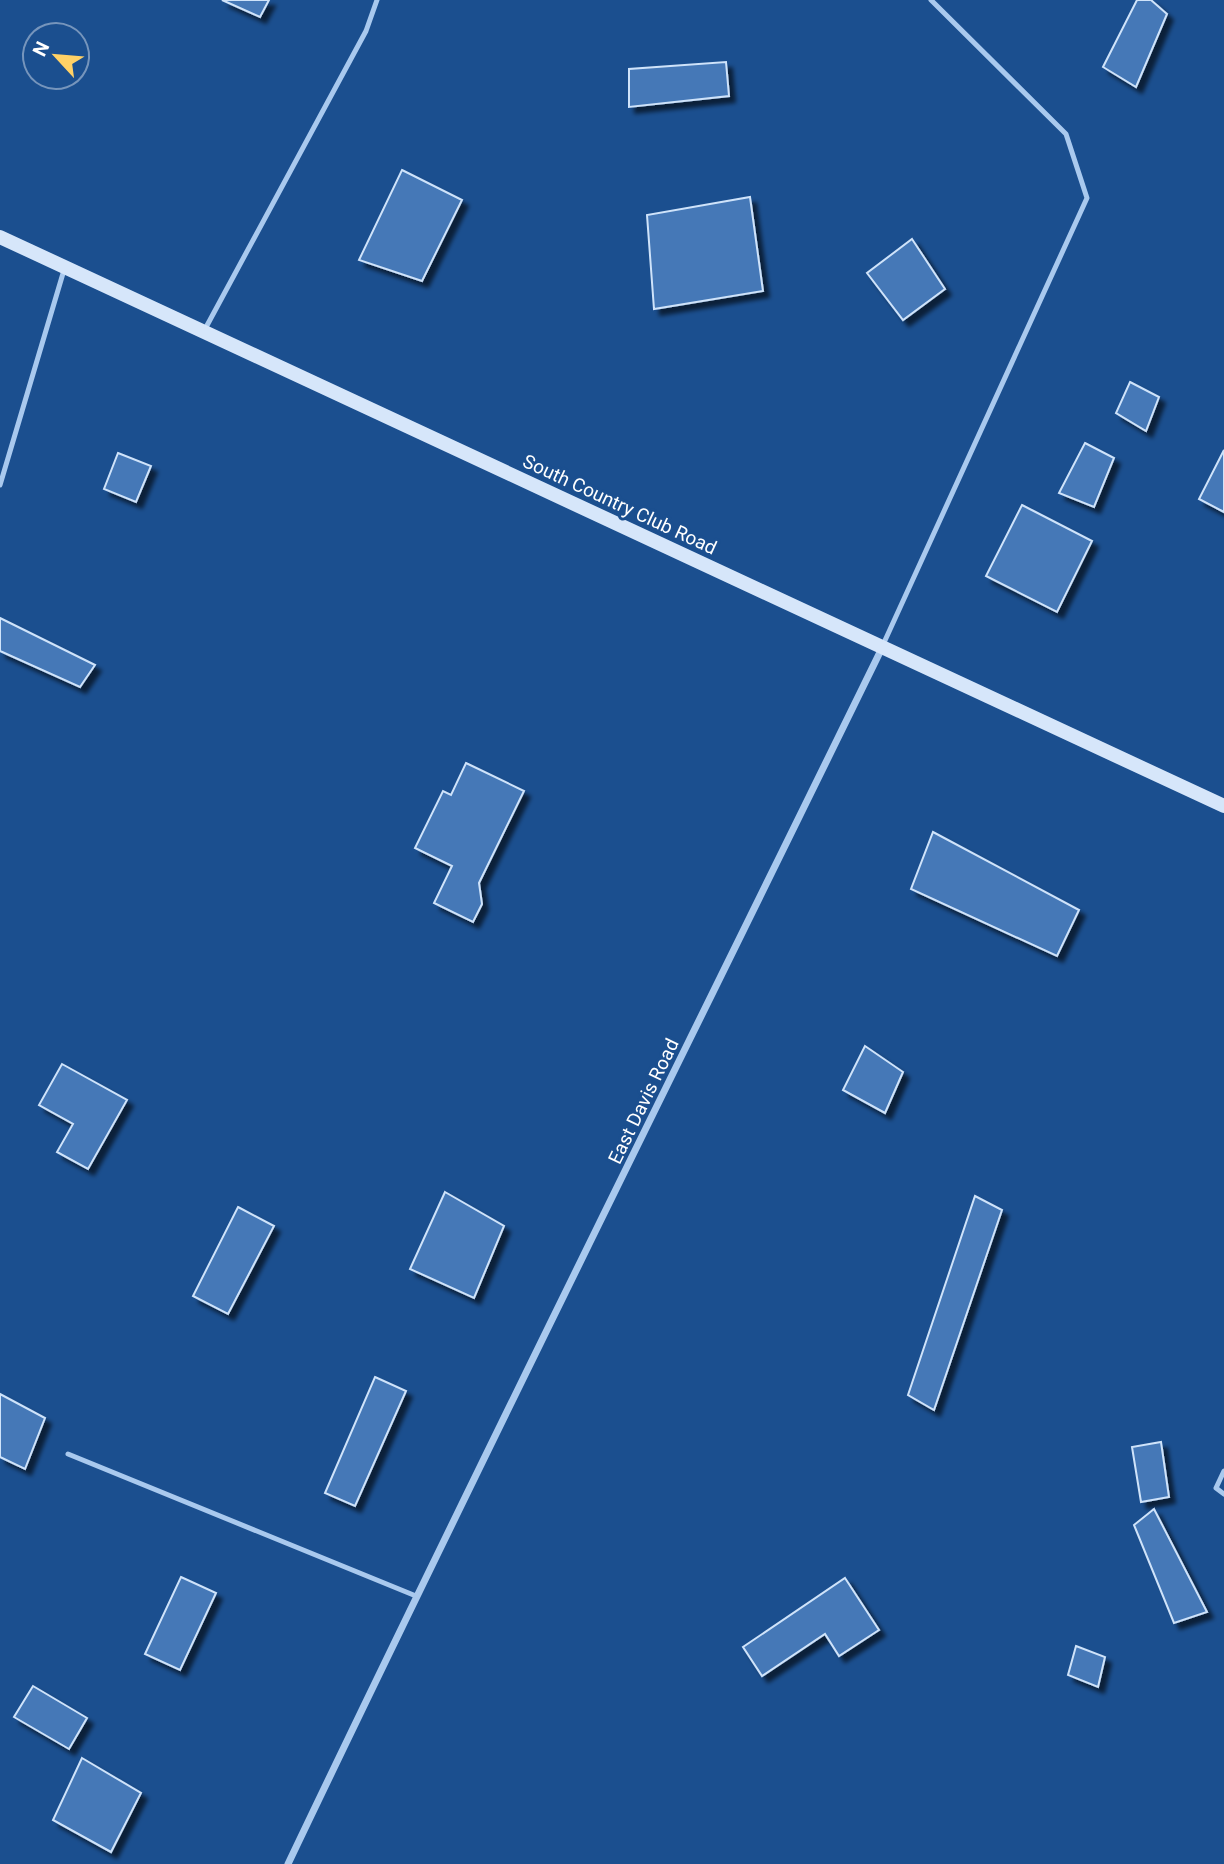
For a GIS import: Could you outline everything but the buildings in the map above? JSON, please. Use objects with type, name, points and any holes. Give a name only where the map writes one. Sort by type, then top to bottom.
[{"type":"street","name":"South Country Club Road","points":[[0,237],[1224,806]]},
{"type":"street","name":"East Davis Road","points":[[288,1864],[416,1595],[882,647]]},
{"type":"lane","points":[[204,331],[366,31],[377,0]]},
{"type":"lane","points":[[882,647],[1087,198],[1066,134],[931,0]]},
{"type":"lane","points":[[0,485],[65,267]]},
{"type":"lane","points":[[68,1454],[416,1595]]},
{"type":"lane","points":[[1224,1471],[1216,1488],[1224,1494]]}]
